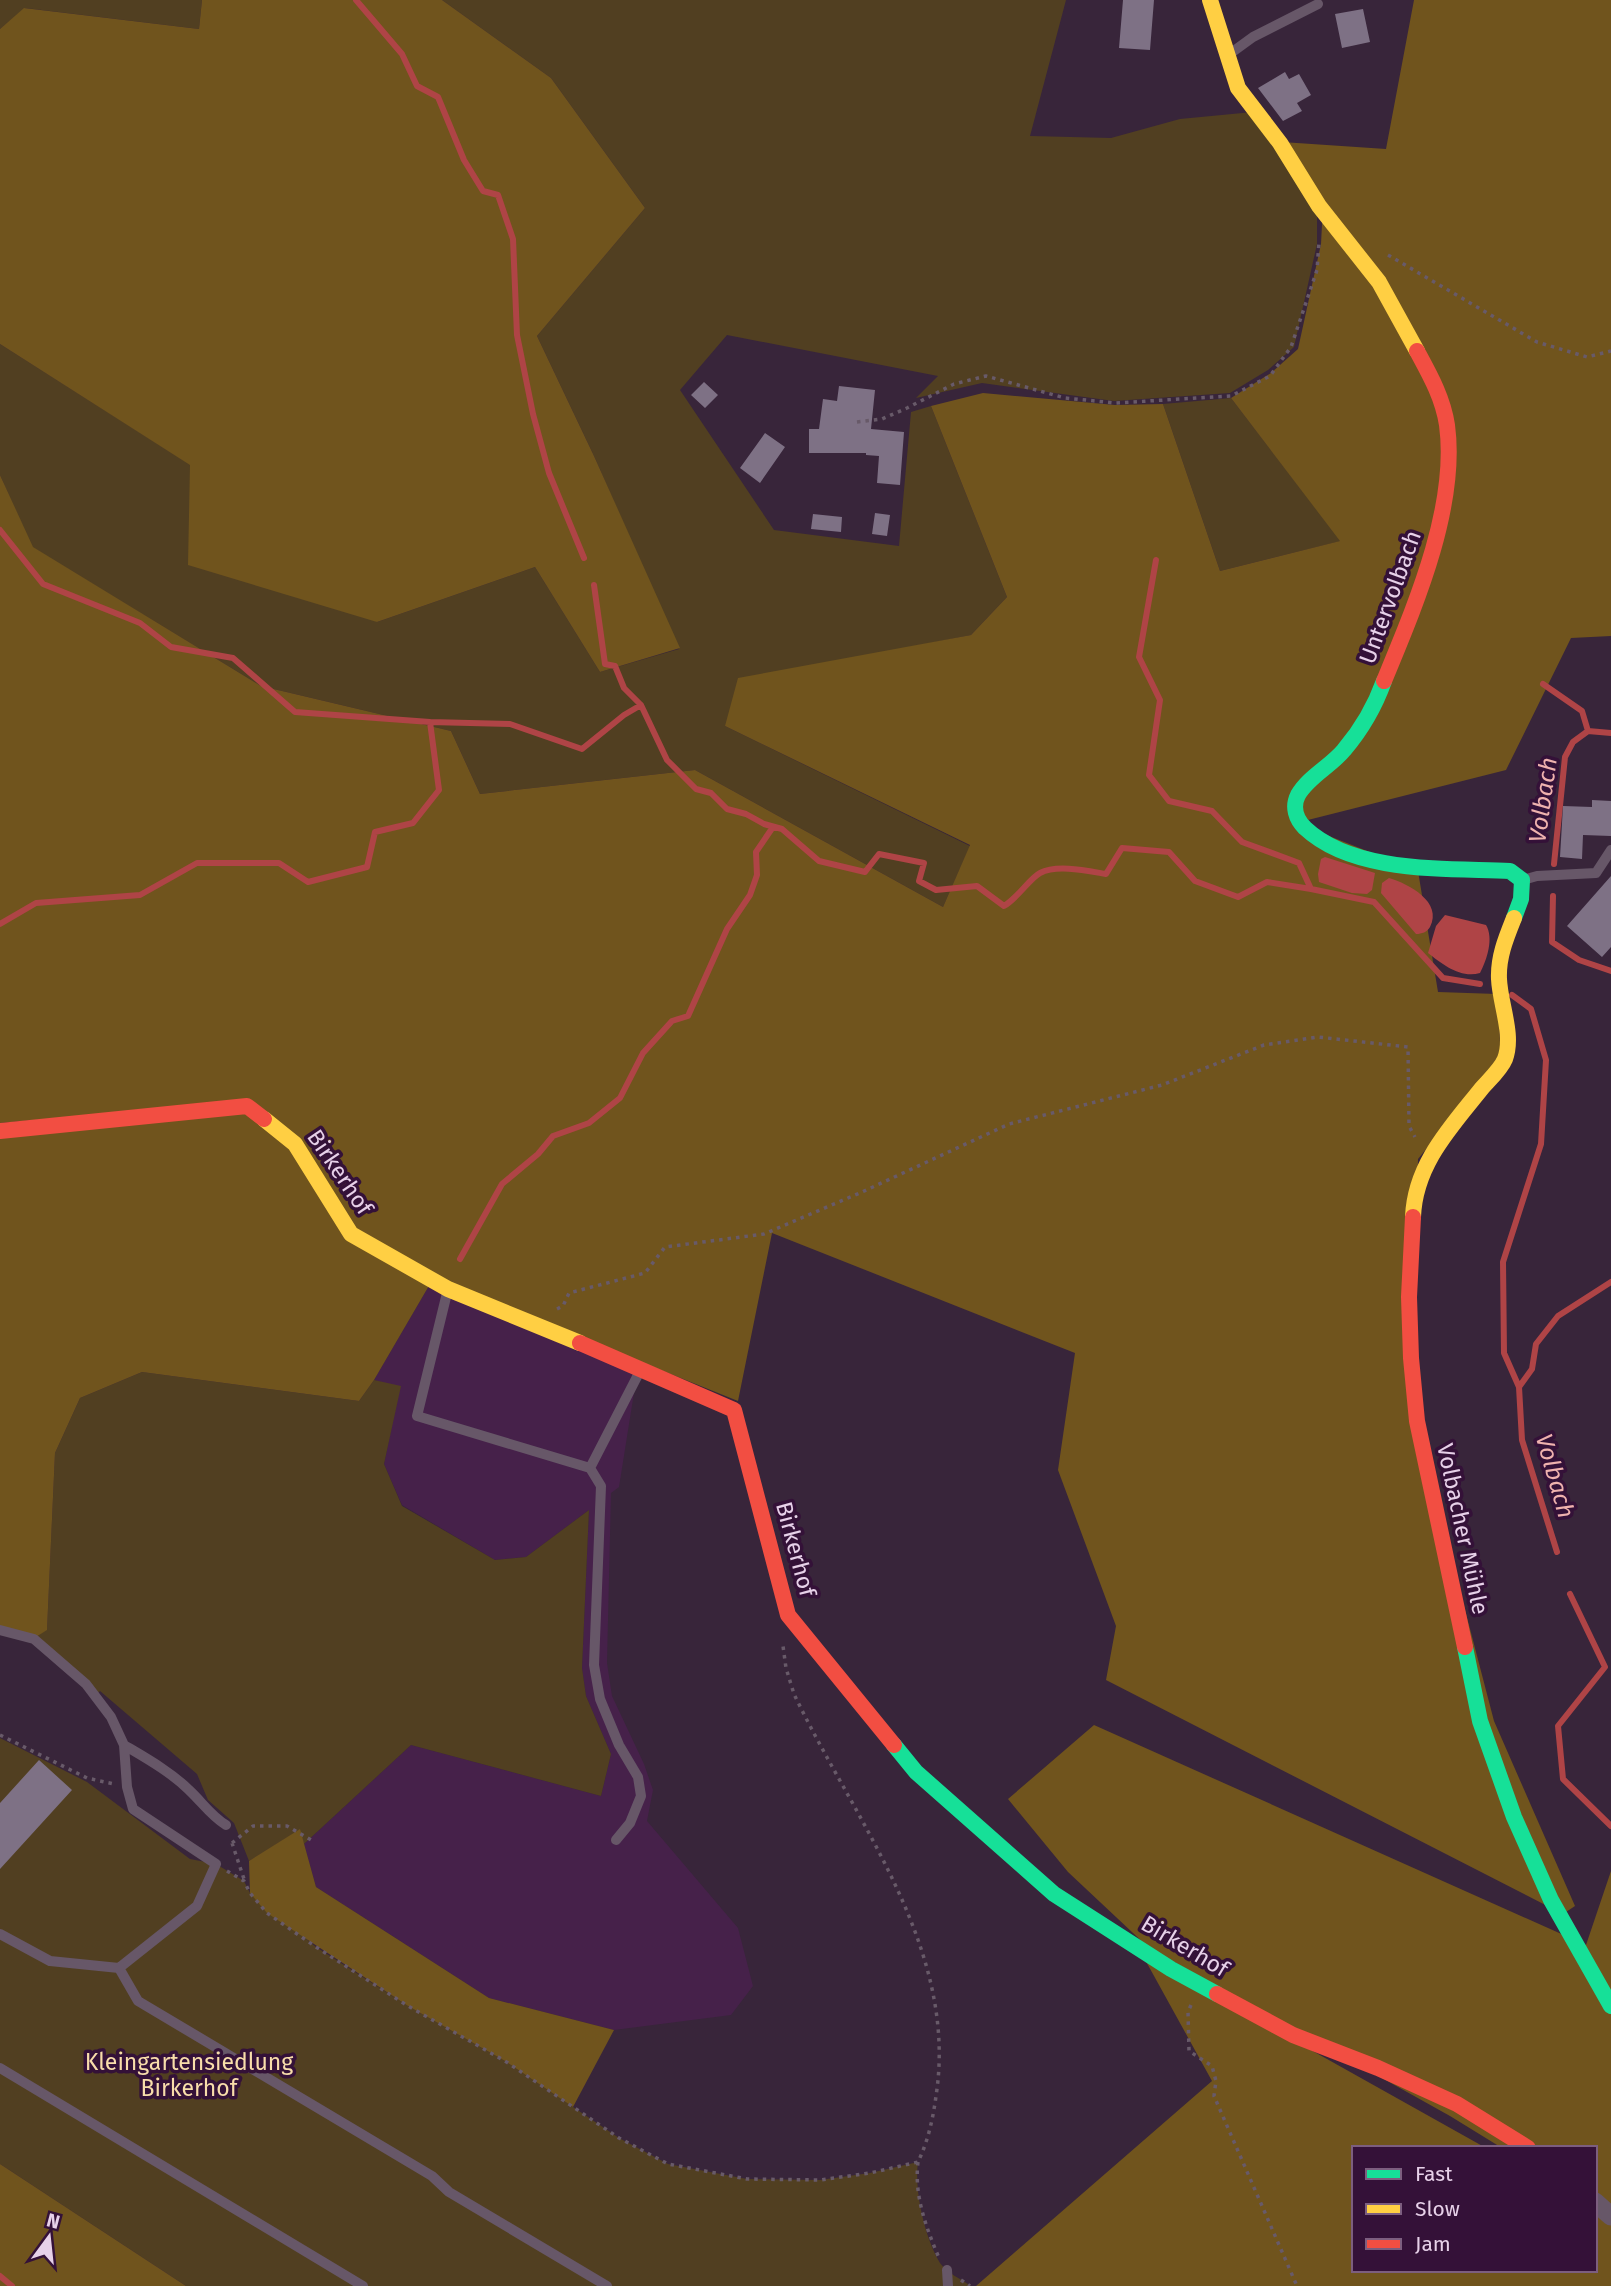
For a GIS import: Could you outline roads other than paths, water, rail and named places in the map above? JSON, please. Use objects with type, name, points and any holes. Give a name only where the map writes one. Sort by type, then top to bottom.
[{"type":"street","name":"Untervolbach","points":[[1210,0],[1238,88],[1280,143],[1319,206],[1379,282],[1437,387],[1447,424],[1446,491],[1439,527],[1410,618],[1375,705],[1344,750],[1300,791],[1294,803],[1294,810],[1298,821],[1315,837],[1341,851],[1378,861],[1416,866],[1510,871],[1522,880]]},
{"type":"street","name":"Volbacher Mühle","points":[[1522,880],[1520,901],[1507,930],[1499,960],[1497,982],[1509,1045],[1505,1060],[1438,1142],[1428,1159],[1413,1206],[1409,1297],[1411,1358],[1417,1421],[1480,1721],[1514,1817],[1546,1888],[1611,2006]]},
{"type":"street","name":"Birkerhof","points":[[0,1131],[247,1106],[295,1144],[351,1234],[448,1289],[535,1323],[734,1409],[788,1615],[916,1772],[1054,1894],[1171,1969],[1293,2035],[1378,2068],[1457,2104],[1525,2146]]},
{"type":"street","points":[[1597,2204],[1611,2216]]},
{"type":"lane","points":[[1227,56],[1253,37],[1318,4]]},
{"type":"lane","points":[[1522,880],[1536,876],[1596,873],[1611,850]]},
{"type":"lane","points":[[448,1289],[417,1416],[590,1468],[601,1486],[594,1665],[600,1699],[619,1745],[638,1777],[641,1796],[630,1823],[616,1840]]},
{"type":"lane","points":[[590,1468],[641,1369]]},
{"type":"lane","points":[[0,1630],[34,1639],[86,1684],[111,1717],[124,1745],[127,1787],[133,1809],[216,1864],[197,1906],[119,1968],[50,1961],[0,1934]]},
{"type":"lane","points":[[124,1745],[188,1788],[215,1818],[226,1825]]},
{"type":"lane","points":[[119,1968],[138,2001],[432,2176],[449,2192],[607,2286]]},
{"type":"lane","points":[[0,2068],[363,2286]]},
{"type":"lane","points":[[947,2270],[948,2286]]},
{"type":"waterway","points":[[356,0],[402,54],[417,86],[438,97],[464,160],[483,191],[498,195],[513,239],[517,335],[533,414],[549,473],[584,558]]},
{"type":"waterway","points":[[0,530],[43,584],[140,623],[171,647],[233,658],[295,712],[430,722],[510,724],[582,749],[624,715],[641,705],[667,760],[696,789],[711,793],[727,809],[782,829],[819,861],[865,872],[879,854],[924,863],[919,881],[936,890],[977,886],[1004,906],[1036,876],[1047,870],[1073,869],[1106,874],[1122,848],[1169,852],[1195,881],[1238,897],[1267,882],[1374,902],[1443,978],[1480,984]]},
{"type":"waterway","points":[[1156,560],[1139,657],[1160,700],[1149,775],[1169,801],[1212,811],[1242,842],[1299,863],[1311,889]]},
{"type":"waterway","points":[[594,585],[605,664],[615,666],[624,688],[641,705]]},
{"type":"waterway","points":[[1543,684],[1582,711],[1588,731]]},
{"type":"waterway","points":[[0,924],[36,903],[140,895],[197,863],[279,863],[308,882],[367,867],[375,832],[413,823],[439,790],[430,722]]},
{"type":"waterway","name":"Volbach","points":[[1554,864],[1565,757],[1573,742],[1588,731],[1611,733]]},
{"type":"waterway","points":[[460,1259],[502,1184],[538,1154],[553,1136],[589,1123],[620,1098],[643,1053],[672,1021],[688,1016],[727,929],[750,895],[757,875],[756,852],[773,827]]},
{"type":"waterway","name":"Volbach","points":[[1553,896],[1552,942],[1579,960],[1611,971]]},
{"type":"waterway","points":[[1512,995],[1531,1009],[1546,1060],[1541,1144],[1503,1262],[1504,1353],[1519,1387]]},
{"type":"waterway","name":"Volbach","points":[[1557,1552],[1522,1440],[1519,1387],[1532,1369],[1536,1344],[1558,1316],[1611,1282]]},
{"type":"waterway","name":"Volbach","points":[[1570,1594],[1605,1667],[1558,1726],[1563,1779],[1611,1826]]},
{"type":"waterway","points":[[0,2276],[12,2286]]},
{"type":"park label","name":"Kleingartensiedlung Birkerhof","points":[[189,2075]]}]
